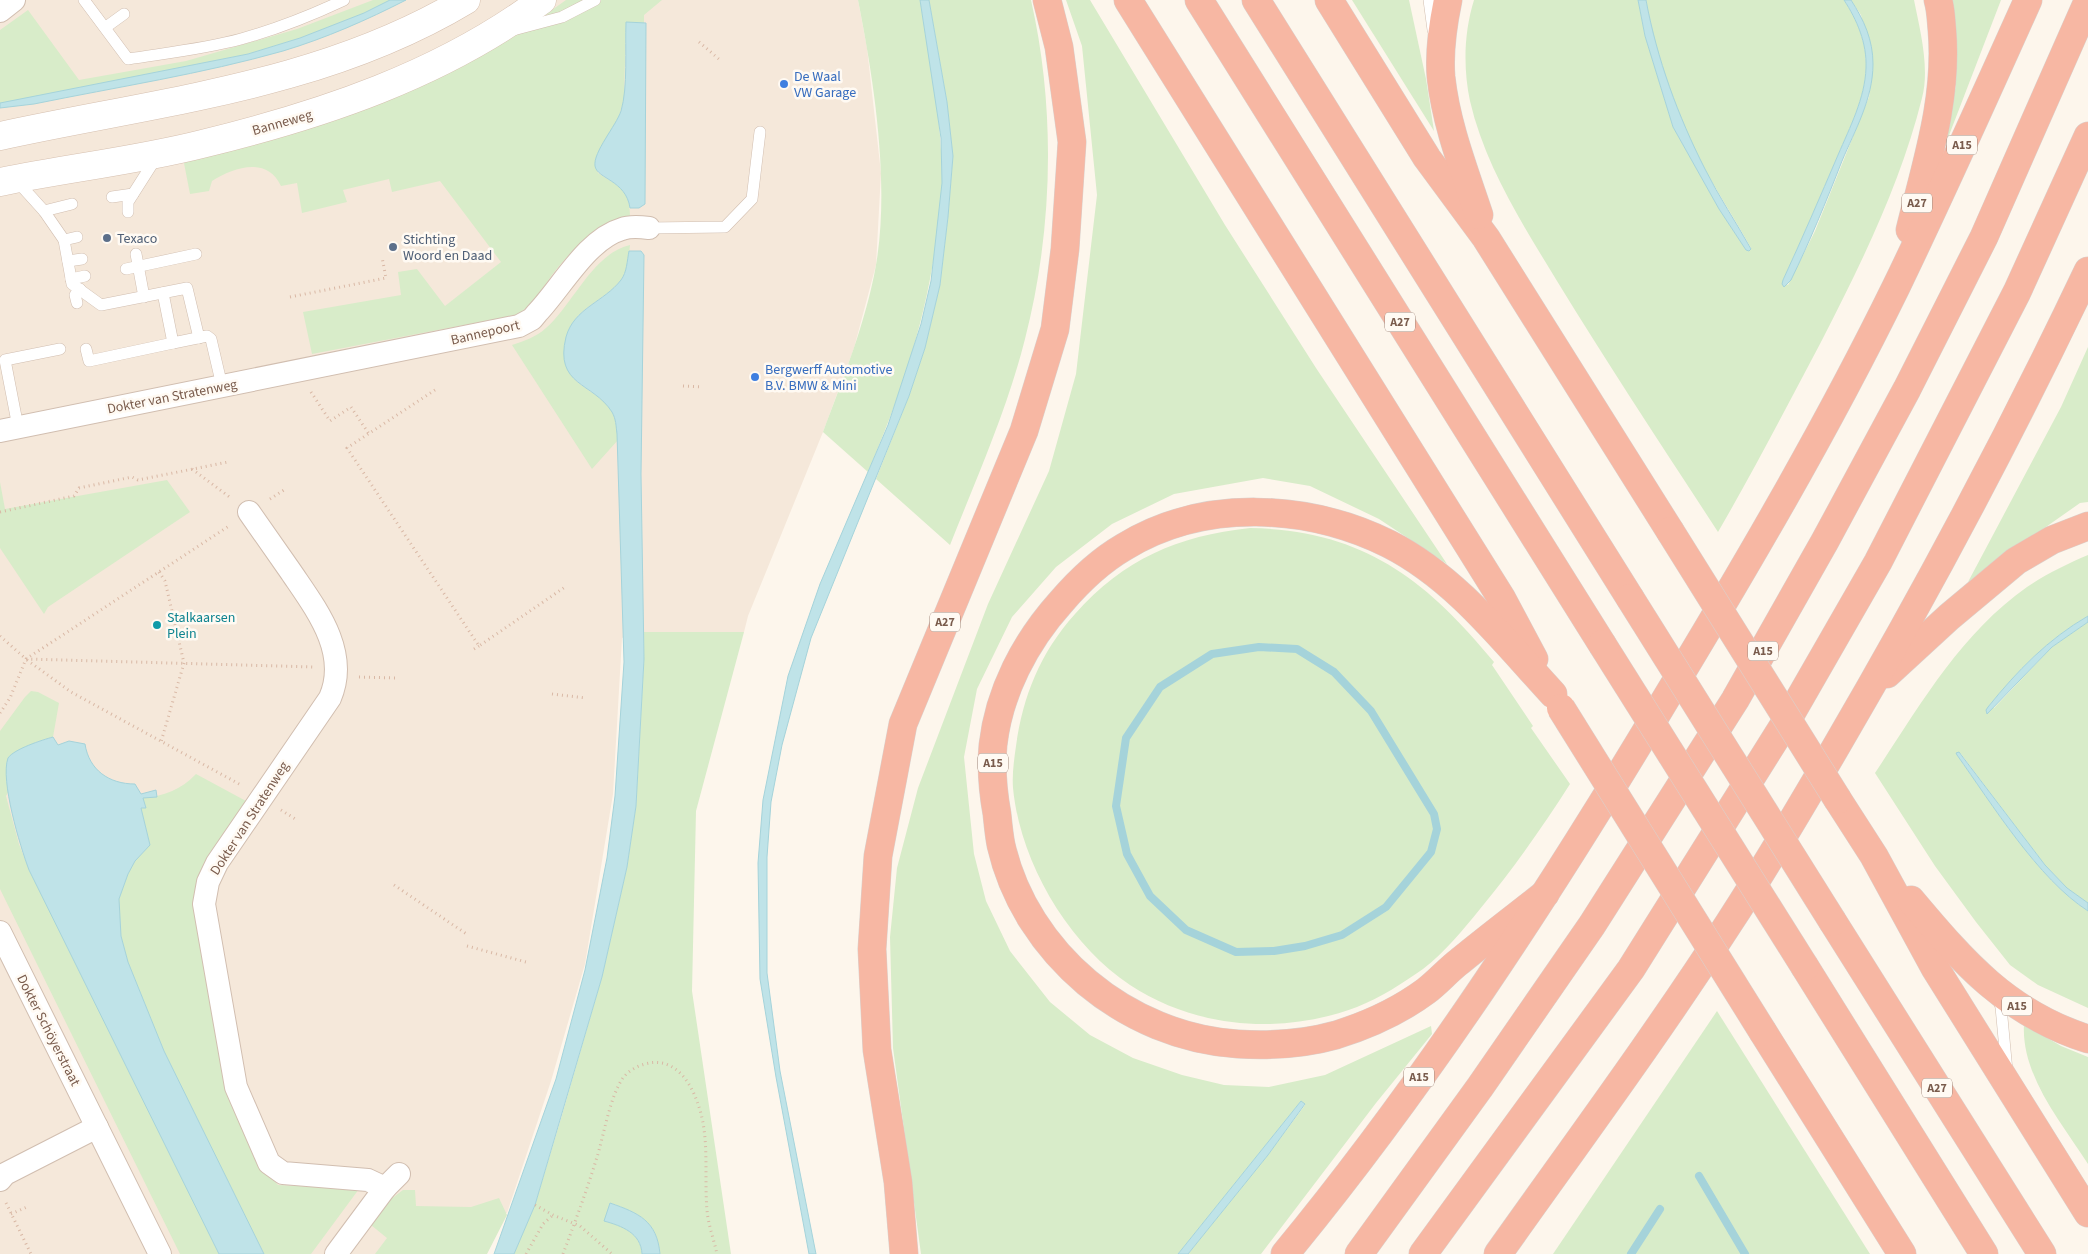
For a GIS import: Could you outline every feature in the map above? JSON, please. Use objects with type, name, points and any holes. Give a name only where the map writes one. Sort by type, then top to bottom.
[{"type":"highway","name":"A27","points":[[904,1254],[898,1182],[877,1050],[872,950],[878,856],[903,724],[1024,431],[1055,329],[1065,250],[1072,142],[1059,47],[1047,0]]},
{"type":"highway","points":[[1128,0],[1502,599],[1557,701],[1902,1254]]},
{"type":"highway","name":"A27","points":[[1199,0],[1984,1254]]},
{"type":"highway","name":"A27","points":[[1256,0],[2042,1254]]},
{"type":"highway","points":[[1329,0],[1427,158],[1486,238],[1874,856],[1935,968],[2088,1213]]},
{"type":"highway","points":[[1448,0],[1442,38],[1441,76],[1454,142],[1486,238]]},
{"type":"highway","name":"A27","points":[[1895,289],[1938,116],[1944,53],[1938,0]]},
{"type":"highway","name":"A15","points":[[1285,1254],[1345,1180],[1471,1004],[1545,894],[1589,827],[1744,570],[1805,462],[1895,289],[2028,0]]},
{"type":"highway","name":"A15","points":[[1359,1254],[1480,1087],[1592,926],[1735,700],[1825,541],[1907,389],[1975,255],[2088,1]]},
{"type":"highway","points":[[1423,1254],[1631,968],[1789,717],[1878,562],[2017,292],[2088,136]]},
{"type":"highway","points":[[1498,1254],[1649,1042],[1730,921],[1868,692],[1948,550],[2039,374],[2088,271]]},
{"type":"highway","name":"A15","points":[[1545,894],[1456,964],[1426,991],[1396,1010],[1364,1025],[1334,1036],[1303,1043],[1267,1046],[1224,1043],[1186,1036],[1152,1024],[1113,1003],[1069,965],[1045,938],[1022,900],[1010,873],[1001,845],[994,798],[993,748],[1000,706],[1021,656],[1051,612],[1082,578],[1123,547],[1156,530],[1191,519],[1242,512],[1286,513],[1316,518],[1350,528],[1391,545],[1455,589],[1557,701]]},
{"type":"highway","points":[[1868,692],[1949,617],[2016,561],[2052,540],[2088,526]]},
{"type":"highway","name":"A15","points":[[1874,856],[1958,955],[1994,988],[2020,1008],[2041,1020],[2088,1039]]},
{"type":"main road","points":[[0,136],[265,82],[339,59],[408,31],[466,0]]},
{"type":"main road","name":"Banneweg","points":[[7,180],[155,159],[325,110],[433,67],[487,36],[542,0]]},
{"type":"street","points":[[0,11],[14,0]]},
{"type":"street","name":"Bannepoort","points":[[343,361],[512,328],[525,323],[538,313],[567,275],[603,240],[623,228],[649,228]]},
{"type":"street","name":"Dokter van Stratenweg","points":[[9,429],[343,361]]},
{"type":"street","name":"Dokter van Stratenweg","points":[[249,512],[314,606],[331,639],[337,672],[335,687],[330,698],[216,863],[208,882],[204,904],[236,1088],[266,1158],[275,1169],[293,1174],[392,1181],[336,1254]]},
{"type":"street","name":"Dokter Schöyerstraat","points":[[0,932],[160,1254]]},
{"type":"street","points":[[2,1189],[5,1174],[97,1127]]},
{"type":"lane","points":[[91,2],[128,59],[240,40],[291,24],[344,0]]},
{"type":"lane","points":[[487,36],[562,17],[595,0]]},
{"type":"lane","points":[[1429,0],[1441,76]]},
{"type":"lane","points":[[106,27],[124,14]]},
{"type":"lane","points":[[649,228],[725,227],[752,199],[760,132]]},
{"type":"lane","points":[[128,212],[128,202],[155,159]]},
{"type":"lane","points":[[7,180],[44,211],[64,240],[72,284],[101,304],[187,288],[199,338]]},
{"type":"lane","points":[[112,197],[133,194]]},
{"type":"lane","points":[[44,211],[72,204]]},
{"type":"lane","points":[[64,240],[77,237]]},
{"type":"lane","points":[[126,269],[137,260],[196,254]]},
{"type":"lane","points":[[68,261],[82,259]]},
{"type":"lane","points":[[137,260],[144,297]]},
{"type":"lane","points":[[71,279],[85,276]]},
{"type":"lane","points":[[77,303],[76,296],[80,289]]},
{"type":"lane","points":[[163,293],[173,343]]},
{"type":"lane","points":[[86,349],[89,362],[208,336],[212,341],[222,386]]},
{"type":"lane","points":[[9,429],[2,361],[60,349]]},
{"type":"lane","points":[[1994,988],[2001,1007],[2009,1088]]},
{"type":"path","points":[[699,42],[720,60]]},
{"type":"path","points":[[290,297],[386,278],[382,257]]},
{"type":"path","points":[[683,386],[702,387]]},
{"type":"path","points":[[344,451],[435,390]]},
{"type":"path","points":[[348,448],[479,646]]},
{"type":"path","points":[[0,512],[74,496],[79,488],[132,477],[138,480],[228,462]]},
{"type":"path","points":[[192,469],[249,512]]},
{"type":"path","points":[[0,713],[10,698],[26,659],[284,490]]},
{"type":"path","points":[[159,572],[165,581],[184,663],[161,742]]},
{"type":"path","points":[[474,649],[565,587]]},
{"type":"path","points":[[0,636],[26,659],[71,692],[262,797],[297,820]]},
{"type":"path","points":[[26,659],[184,663],[337,672],[396,678]]},
{"type":"path","points":[[552,694],[586,698]]},
{"type":"path","points":[[394,885],[468,935]]},
{"type":"path","points":[[467,946],[526,962]]},
{"type":"path","points":[[563,1254],[623,1078],[638,1066],[653,1062],[663,1062],[674,1067],[684,1076],[701,1112],[705,1137],[707,1212],[717,1254]]},
{"type":"path","points":[[2,1189],[11,1214],[31,1254]]},
{"type":"path","points":[[535,1205],[580,1226],[612,1254]]},
{"type":"path","points":[[11,1214],[27,1207]]},
{"type":"path","points":[[526,1254],[543,1224],[553,1215]]},
{"type":"shaded area","points":[[0,0],[858,0],[867,48],[881,173],[876,265],[854,348],[823,432],[748,616],[744,632],[644,632],[622,638],[613,794],[585,964],[551,1081],[507,1213],[414,1210],[381,1254],[0,1254]]},
{"type":"green space","points":[[373,0],[390,0],[364,13],[300,38],[248,54],[0,104],[0,30],[28,10],[79,80],[186,61],[297,29]]},
{"type":"green space","points":[[566,0],[662,0],[644,15],[644,23],[626,23],[624,99],[619,116],[595,161],[598,173],[616,185],[625,194],[628,199],[630,216],[608,224],[586,238],[559,266],[532,302],[516,315],[312,354],[303,312],[401,295],[398,272],[417,269],[445,306],[501,262],[440,181],[392,192],[389,179],[343,190],[347,202],[302,213],[297,183],[281,186],[275,177],[259,168],[249,167],[230,172],[212,181],[209,191],[190,194],[183,158],[287,134],[380,104],[535,22]]},
{"type":"green space","points":[[858,0],[920,0],[938,112],[942,186],[934,257],[921,320],[903,382],[868,472],[823,432],[866,308],[876,265],[880,233],[881,166],[878,132],[870,64]]},
{"type":"green space","points":[[929,0],[1031,0],[1045,84],[1047,127],[1046,213],[1034,298],[1025,339],[1000,417],[950,545],[876,479],[909,396],[925,348],[940,285],[948,217],[953,156],[947,102]]},
{"type":"green space","points":[[1066,0],[1090,0],[1225,225],[1316,368],[1447,564],[1379,519],[1310,486],[1263,478],[1174,494],[1112,524],[1056,567],[1012,617],[977,689],[964,757],[974,854],[986,901],[1010,951],[1050,1002],[1090,1035],[1133,1058],[1182,1075],[1224,1085],[1269,1087],[1325,1075],[1431,1026],[1432,1034],[1376,1103],[1261,1254],[1188,1254],[1268,1155],[1305,1105],[1301,1101],[1178,1254],[921,1254],[893,1048],[890,937],[897,868],[918,788],[988,604],[1049,471],[1076,374],[1097,195],[1082,46]]},
{"type":"green space","points":[[1352,0],[1409,0],[1426,79],[1434,131]]},
{"type":"green space","points":[[1474,0],[1638,0],[1645,36],[1673,127],[1719,209],[1746,250],[1749,251],[1751,248],[1707,173],[1677,110],[1662,66],[1646,0],[1844,0],[1857,24],[1865,50],[1866,68],[1863,90],[1852,123],[1783,280],[1788,285],[1815,231],[1869,97],[1873,64],[1861,15],[1851,0],[1914,0],[1925,62],[1925,74],[1922,98],[1903,161],[1879,223],[1836,313],[1718,532],[1544,260],[1518,217],[1495,172],[1477,125],[1470,101],[1466,76],[1466,37]]},
{"type":"green space","points":[[1951,0],[2001,0],[1933,177],[1956,86]]},
{"type":"green space","points":[[630,245],[627,264],[620,281],[577,317],[571,325],[567,336],[565,350],[569,372],[581,385],[604,402],[611,410],[616,425],[618,440],[592,469],[512,345],[534,336],[546,328],[605,258],[617,250]]},
{"type":"green space","points":[[2088,347],[2088,502],[2080,503],[1968,582],[2061,407]]},
{"type":"green space","points":[[167,480],[190,512],[48,607],[44,614],[0,548],[0,482],[5,509]]},
{"type":"green space","points":[[1250,528],[1290,531],[1326,538],[1358,549],[1388,564],[1416,583],[1443,606],[1494,662],[1492,665],[1533,726],[1531,728],[1570,784],[1527,848],[1492,894],[1439,955],[1423,969],[1374,999],[1329,1016],[1300,1022],[1241,1023],[1212,1019],[1183,1011],[1156,1000],[1130,985],[1107,968],[1068,924],[1051,899],[1037,872],[1026,844],[1017,816],[1013,788],[1014,762],[1019,728],[1035,676],[1052,644],[1075,614],[1113,578],[1154,553],[1199,537]]},
{"type":"green space","points":[[2088,555],[2088,616],[2046,645],[2010,681],[1988,707],[1994,708],[2052,647],[2088,622],[2088,903],[2067,888],[2045,865],[1961,754],[1957,755],[2034,860],[2069,897],[2088,911],[2088,1008],[2038,985],[2010,965],[1935,866],[1875,773],[1942,673],[1981,627],[2027,587]]},
{"type":"green space","points":[[644,632],[744,632],[696,811],[692,991],[731,1254],[660,1254],[651,1226],[638,1215],[610,1203],[605,1221],[618,1225],[630,1232],[638,1241],[642,1254],[514,1254],[535,1205],[562,1115],[602,977],[627,867],[636,806]]},
{"type":"green space","points":[[31,691],[38,692],[59,703],[53,737],[36,742],[6,796],[19,844],[29,870],[219,1254],[180,1254],[0,889],[0,731]]},
{"type":"green space","points":[[196,774],[246,801],[248,804],[197,891],[267,1173],[278,1185],[359,1189],[311,1254],[264,1254],[164,1051],[128,962],[121,936],[119,899],[135,861],[150,845],[141,808],[146,807],[142,798],[158,796],[172,791]]},
{"type":"green space","points":[[1717,1011],[1870,1254],[1553,1254]]},
{"type":"green space","points":[[2024,1024],[2061,1046],[2088,1057],[2088,1164],[2045,1098],[2036,1080],[2029,1062]]},
{"type":"green space","points":[[403,1190],[415,1190],[416,1206],[471,1207],[499,1198],[507,1215],[487,1254],[375,1254],[387,1238],[371,1225],[391,1199]]},
{"type":"water","points":[[390,0],[406,0],[346,28],[283,51],[222,67],[159,80],[34,104],[0,108],[0,103],[248,54],[300,38],[364,13]]},
{"type":"water","points":[[920,0],[929,0],[947,102],[953,156],[940,285],[925,348],[909,396],[811,638],[782,745],[771,802],[767,857],[767,973],[780,1071],[816,1254],[809,1254],[760,979],[758,863],[763,800],[788,676],[820,584],[888,425],[921,324],[931,281],[942,183],[941,138]]},
{"type":"water","points":[[1638,0],[1646,0],[1662,65],[1686,129],[1710,179],[1751,249],[1749,251],[1746,250],[1719,209],[1673,127],[1645,36]]},
{"type":"water","points":[[1844,0],[1851,0],[1864,23],[1869,38],[1873,55],[1870,90],[1867,102],[1811,236],[1791,280],[1784,287],[1782,284],[1783,280],[1852,123],[1863,90],[1866,68],[1865,50],[1857,24]]},
{"type":"water","points":[[626,22],[646,23],[645,204],[639,208],[630,208],[623,191],[601,174],[595,166],[595,160],[601,146],[621,111],[623,102]]},
{"type":"water","points":[[629,251],[641,251],[644,255],[641,474],[644,659],[636,806],[627,867],[602,977],[535,1205],[514,1254],[494,1254],[556,1079],[585,970],[607,858],[615,796],[624,662],[617,434],[612,412],[604,402],[577,382],[570,374],[565,365],[564,353],[566,337],[576,319],[582,312],[614,288],[623,277]]},
{"type":"water","points":[[2088,616],[2088,622],[2052,647],[1987,714],[1986,710],[1988,707],[2010,681],[2046,645]]},
{"type":"water","points":[[53,737],[58,745],[69,741],[85,744],[91,761],[102,774],[109,778],[135,784],[141,794],[156,790],[157,797],[143,798],[146,808],[141,808],[150,845],[135,861],[119,899],[121,936],[128,962],[164,1051],[264,1254],[219,1254],[29,870],[12,813],[6,768],[8,758],[11,755],[22,748]]},
{"type":"water","points":[[1959,752],[2045,865],[2067,888],[2088,903],[2088,911],[2051,880],[2034,860],[1957,755],[1956,753]]},
{"type":"water","points":[[1301,1101],[1305,1104],[1268,1155],[1188,1254],[1178,1254]]},
{"type":"water","points":[[610,1203],[638,1215],[651,1226],[660,1254],[642,1254],[641,1247],[634,1236],[624,1228],[604,1221]]},
{"type":"waterway","points":[[1259,647],[1297,649],[1334,672],[1371,711],[1434,814],[1437,829],[1431,852],[1386,907],[1342,935],[1305,946],[1274,951],[1236,952],[1186,930],[1150,896],[1127,854],[1116,806],[1126,738],[1160,687],[1212,654],[1259,647]]},
{"type":"waterway","points":[[1699,1176],[1745,1254]]},
{"type":"waterway","points":[[1631,1254],[1660,1209]]},
{"type":"place","name":"De Waal VW Garage","points":[[784,84]]},
{"type":"place","name":"Texaco","points":[[107,238]]},
{"type":"place","name":"Stichting Woord en Daad","points":[[393,247]]},
{"type":"place","name":"Bergwerff Automotive B.V. BMW & Mini","points":[[755,377]]},
{"type":"place","name":"Stalkaarsen Plein","points":[[157,625]]}]
